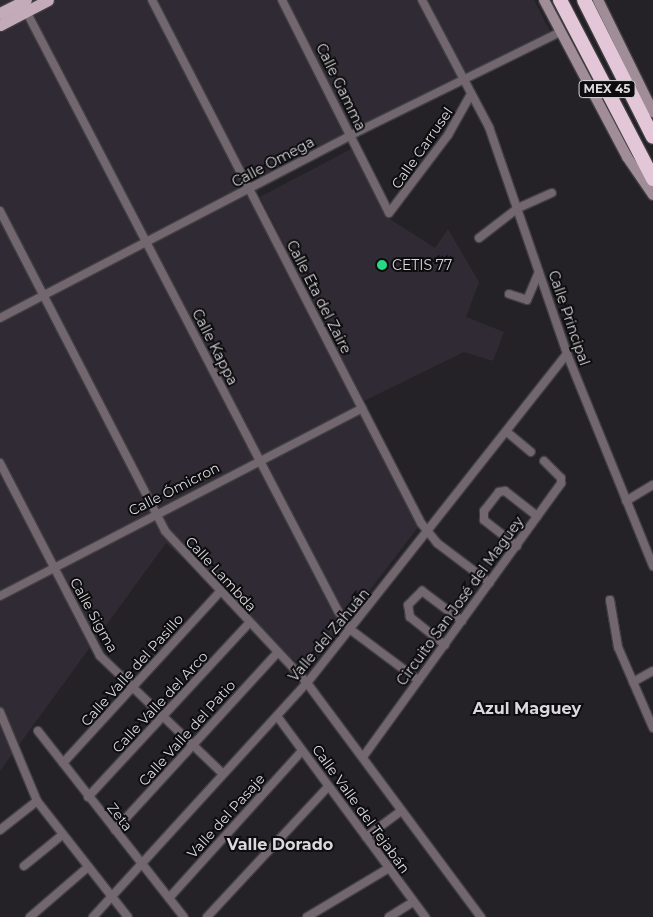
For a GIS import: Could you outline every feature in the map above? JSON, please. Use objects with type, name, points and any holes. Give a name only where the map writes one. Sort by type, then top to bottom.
[{"type":"highway","name":"MEX 45","points":[[560,0],[653,179]]},
{"type":"highway","name":"MEX 45","points":[[584,0],[653,137]]},
{"type":"main road","points":[[0,13],[24,3],[48,0]]},
{"type":"main road","points":[[0,25],[24,3]]},
{"type":"street","name":"Calle Eta del Zaire","points":[[152,0],[428,534],[490,583]]},
{"type":"street","name":"Calle Gamma","points":[[282,0],[353,134],[359,159],[389,213]]},
{"type":"street","name":"Calle Principal","points":[[422,0],[489,127],[568,354],[653,566]]},
{"type":"street","points":[[544,0],[627,158],[653,195]]},
{"type":"street","points":[[598,0],[653,112]]},
{"type":"street","name":"Calle Kappa","points":[[24,3],[259,460],[351,630],[418,680]]},
{"type":"street","name":"Calle Omega","points":[[0,318],[353,134],[560,32]]},
{"type":"street","name":"Calle Carrusel","points":[[389,213],[448,135],[471,94]]},
{"type":"street","points":[[480,238],[518,208],[552,194]]},
{"type":"street","name":"Calle Lambda","points":[[0,211],[172,542],[307,683],[481,917]]},
{"type":"street","points":[[510,294],[527,300],[539,272]]},
{"type":"street","name":"Valle del Zahuán","points":[[93,917],[307,683],[428,534],[568,354]]},
{"type":"street","name":"Calle Ómicron","points":[[0,596],[155,512],[362,408]]},
{"type":"street","points":[[507,432],[531,452]]},
{"type":"street","name":"Circuito San José del Maguey","points":[[363,756],[561,484],[544,461]]},
{"type":"street","name":"Calle Sigma","points":[[0,463],[100,656],[224,774]]},
{"type":"street","points":[[626,501],[653,485]]},
{"type":"street","points":[[516,546],[484,520],[484,511],[499,492],[505,491],[537,516]]},
{"type":"street","points":[[445,644],[410,617],[408,605],[422,591],[462,621]]},
{"type":"street","name":"Calle Valle del Pasillo","points":[[63,763],[133,689],[219,593]]},
{"type":"street","points":[[610,600],[615,637],[653,728]]},
{"type":"street","name":"Calle Valle del Arco","points":[[88,797],[249,623]]},
{"type":"street","name":"Calle Valle del Patio","points":[[115,830],[278,652]]},
{"type":"street","points":[[633,682],[653,671]]},
{"type":"street","points":[[0,712],[18,750],[37,801],[128,917]]},
{"type":"street","name":"Calle Valle del Tejabán","points":[[277,716],[425,917]]},
{"type":"street","name":"Zeta","points":[[38,731],[184,917]]},
{"type":"street","name":"Valle del Pasaje","points":[[169,898],[302,751]]},
{"type":"street","points":[[207,917],[328,787]]},
{"type":"street","points":[[0,830],[37,801]]},
{"type":"street","points":[[366,837],[401,811]]},
{"type":"street","points":[[24,866],[62,835]]},
{"type":"street","points":[[30,917],[88,867]]},
{"type":"street","points":[[307,917],[389,868]]},
{"type":"street","points":[[389,917],[414,902]]},
{"type":"shaded area","points":[[0,0],[534,0],[552,35],[255,192],[419,526],[307,672],[166,543],[0,771]]},
{"type":"shaded area","name":"CETIS 77","points":[[351,149],[387,217],[435,248],[448,229],[479,282],[466,317],[504,332],[493,361],[464,352],[364,401],[260,197]]},
{"type":"place","name":"CETIS 77","points":[[382,265]]},
{"type":"district","name":"Azul Maguey","points":[[527,709]]},
{"type":"district","name":"Valle Dorado","points":[[280,845]]}]
